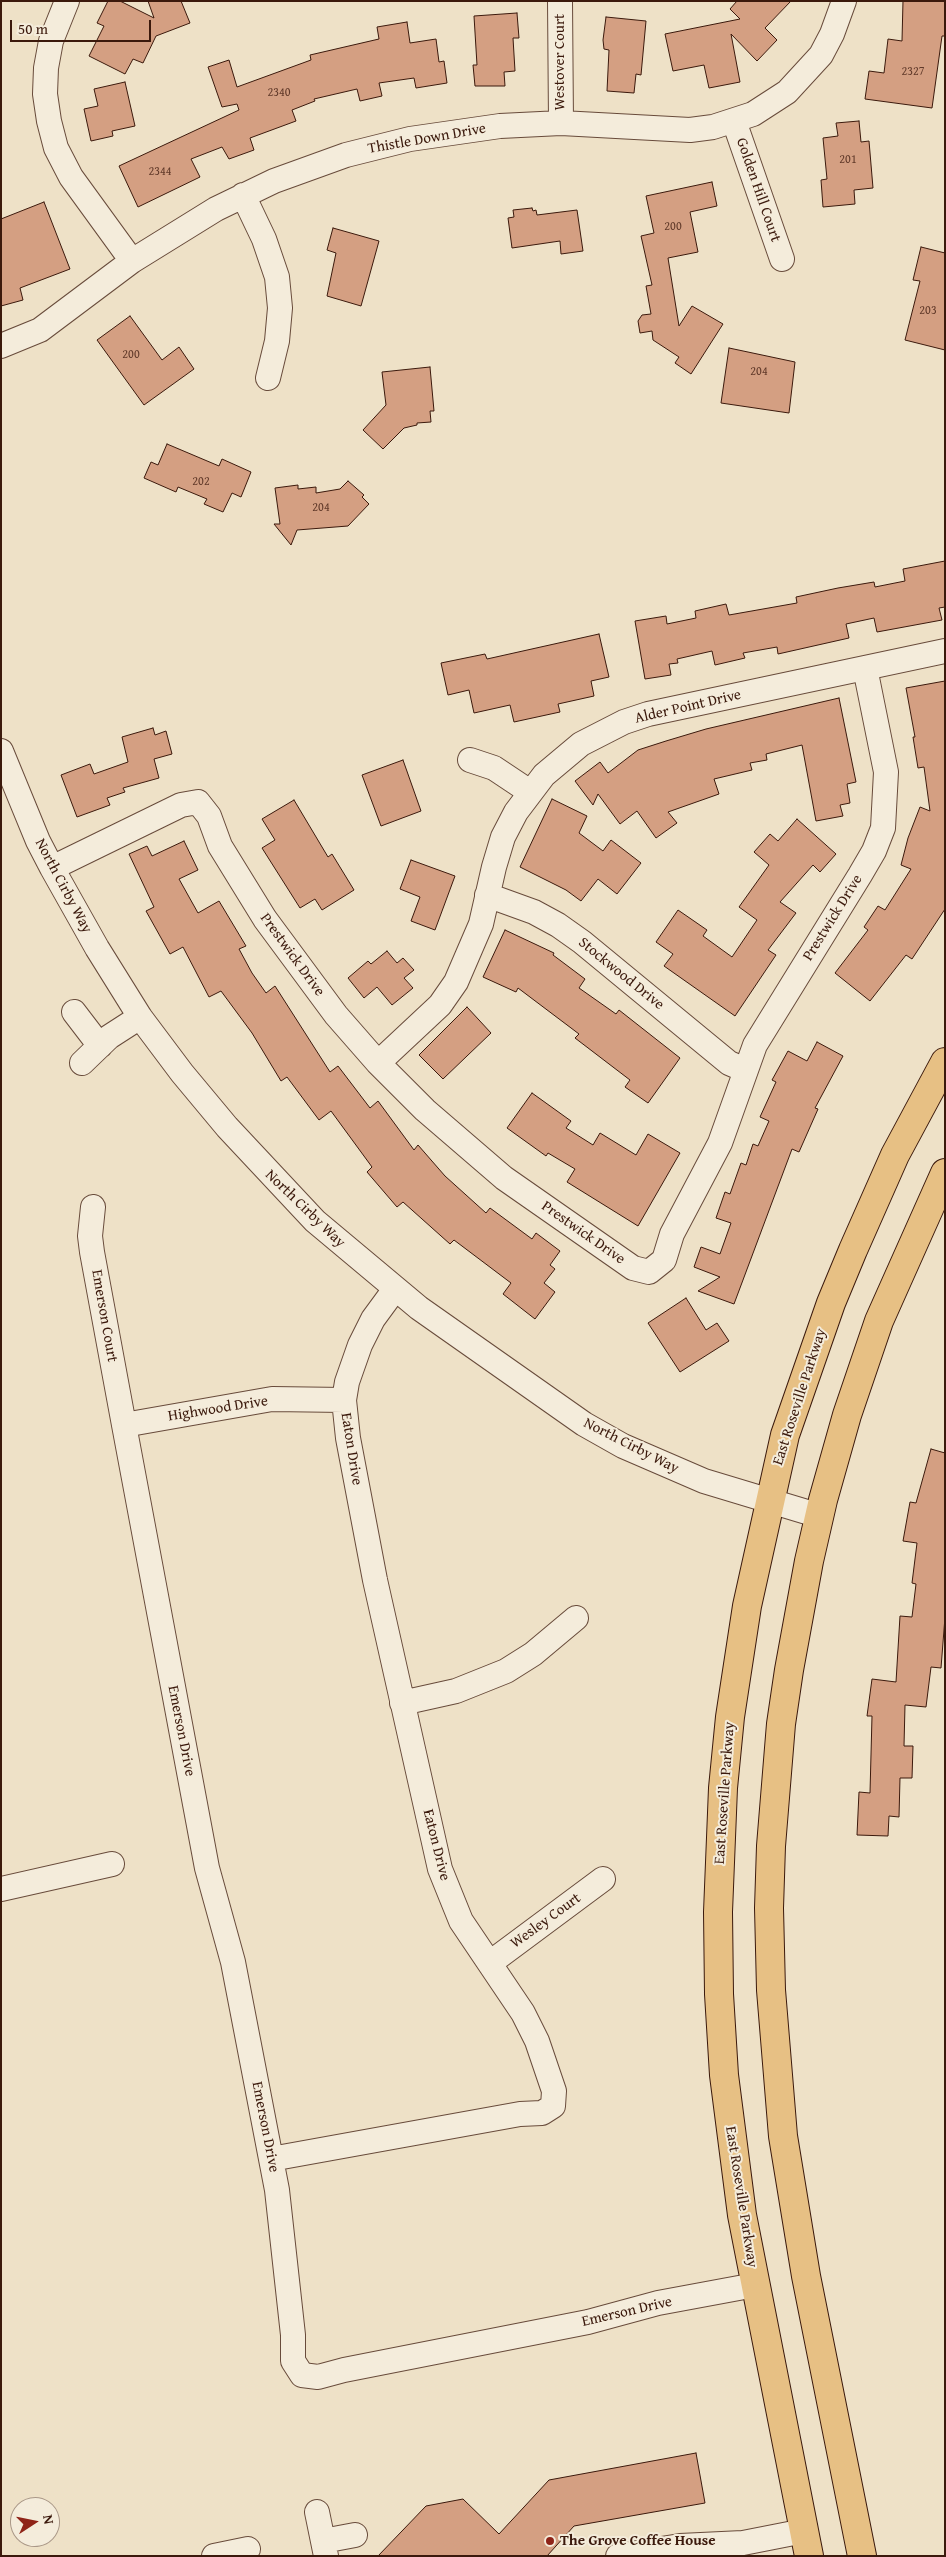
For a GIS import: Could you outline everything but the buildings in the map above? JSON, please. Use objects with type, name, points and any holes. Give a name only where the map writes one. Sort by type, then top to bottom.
[{"type":"main road","name":"East Roseville Parkway","points":[[806,2544],[742,2215],[724,2075],[719,1994],[718,1903],[720,1842],[730,1718],[747,1606],[785,1435],[831,1303],[895,1156],[945,1062]]},
{"type":"main road","points":[[862,2556],[793,2207],[776,2072],[769,1908],[781,1724],[797,1620],[820,1516],[836,1452],[862,1366],[918,1230],[945,1173]]},
{"type":"street","points":[[67,1],[50,41],[45,94],[49,121],[56,148],[70,177],[132,261]]},
{"type":"street","name":"Westover Court","points":[[560,1],[560,123]]},
{"type":"street","name":"Thistle Down Drive","points":[[1,346],[24,337],[60,317],[132,261],[190,224],[243,195],[323,163],[410,139],[482,128],[560,123],[690,130],[734,121],[770,105],[805,75],[825,48],[844,1]]},
{"type":"street","name":"Golden Hill Court","points":[[734,121],[782,259]]},
{"type":"street","points":[[243,195],[264,239],[277,277],[280,308],[277,341],[268,378]]},
{"type":"street","name":"Alder Point Drive","points":[[378,1063],[434,1010],[456,982],[481,924],[487,895],[504,837],[516,812],[530,792],[562,758],[602,732],[648,714],[945,651]]},
{"type":"street","name":"Prestwick Drive","points":[[52,868],[181,805],[198,802],[210,816],[220,846],[265,919],[336,1015],[378,1063],[425,1110],[504,1178],[633,1268],[649,1272],[664,1260],[672,1234],[720,1143],[754,1045],[860,875],[874,851],[883,828],[886,801],[884,753],[865,668]]},
{"type":"street","name":"North Cirby Way","points":[[1,750],[52,868],[97,948],[140,1017],[182,1073],[271,1176],[336,1240],[453,1334],[584,1424],[660,1463],[736,1493],[820,1516]]},
{"type":"street","points":[[470,760],[494,768],[530,792]]},
{"type":"street","name":"Stockwood Drive","points":[[487,895],[534,912],[558,925],[582,942],[729,1063],[745,1070]]},
{"type":"street","points":[[74,1012],[100,1046]]},
{"type":"street","points":[[82,1063],[100,1046],[140,1017]]},
{"type":"street","name":"Emerson Court","points":[[93,1207],[90,1236],[92,1252],[124,1424]]},
{"type":"street","name":"Eaton Drive","points":[[271,2159],[520,2114],[542,2113],[553,2106],[554,2091],[537,2041],[523,2013],[461,1921],[440,1869],[375,1580],[348,1438],[344,1400],[347,1382],[360,1345],[374,1319],[395,1289]]},
{"type":"street","name":"Highwood Drive","points":[[124,1424],[272,1399],[344,1400]]},
{"type":"street","name":"Emerson Drive","points":[[124,1424],[207,1868],[233,1962],[271,2159],[294,2334],[293,2361],[302,2375],[318,2377],[344,2370],[597,2320],[658,2304],[755,2285]]},
{"type":"street","points":[[402,1703],[456,1691],[506,1671],[534,1654],[576,1618]]},
{"type":"street","points":[[1,1889],[112,1864]]},
{"type":"street","name":"Wesley Court","points":[[490,1963],[602,1879]]},
{"type":"street","points":[[317,2512],[324,2548],[355,2535]]},
{"type":"street","points":[[618,2556],[718,2550],[743,2543],[806,2544]]},
{"type":"street","points":[[214,2556],[248,2549]]},
{"type":"place","name":"The Grove Coffee House","points":[[550,2541]]}]
